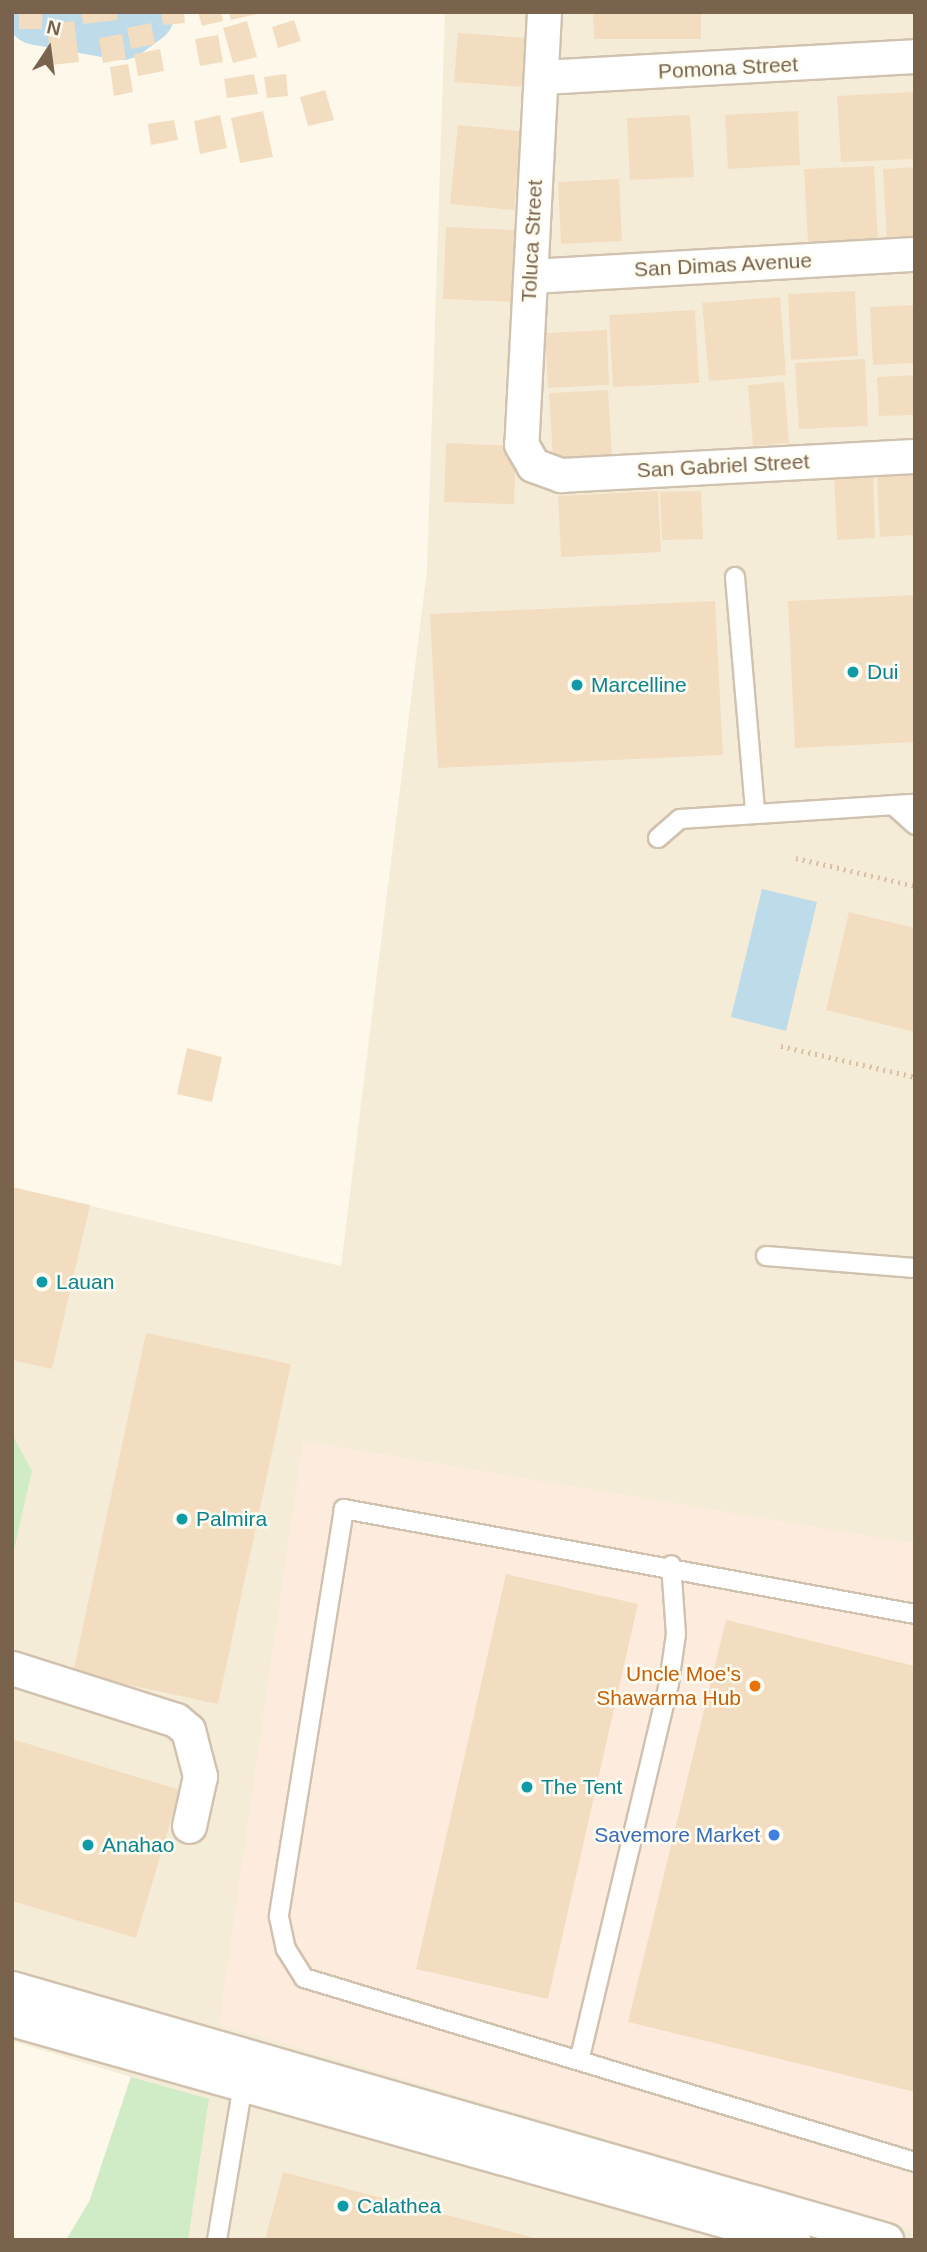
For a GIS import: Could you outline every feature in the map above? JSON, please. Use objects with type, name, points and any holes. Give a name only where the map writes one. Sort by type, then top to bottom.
[{"type":"street","name":"Toluca Street","points":[[533,466],[521,444],[544,12]]},
{"type":"street","name":"Pomona Street","points":[[541,77],[915,55]]},
{"type":"street","name":"San Dimas Avenue","points":[[531,276],[915,254]]},
{"type":"street","name":"San Gabriel Street","points":[[533,466],[561,475],[915,456]]},
{"type":"street","points":[[12,1668],[176,1720],[188,1730],[200,1776],[189,1826]]},
{"type":"street","points":[[12,1988],[246,2069],[549,2156],[886,2240]]},
{"type":"street","points":[[12,2019],[246,2069]]},
{"type":"street","points":[[549,2156],[793,2240]]},
{"type":"lane","points":[[735,577],[755,812]]},
{"type":"lane","points":[[658,838],[680,818],[915,804]]},
{"type":"lane","points":[[893,805],[915,825]]},
{"type":"lane","points":[[766,1256],[915,1269]]},
{"type":"lane","points":[[915,1614],[671,1566],[344,1509],[279,1917],[286,1949],[304,1978],[580,2057],[915,2162]]},
{"type":"lane","points":[[580,2057],[668,1683],[676,1634],[671,1566]]},
{"type":"lane","points":[[216,2240],[246,2069]]},
{"type":"path","points":[[796,858],[915,886]]},
{"type":"path","points":[[781,1046],[915,1077]]},
{"type":"shaded area","points":[[445,12],[915,12],[915,2240],[66,2240],[89,2202],[131,2077],[12,2041],[12,1187],[341,1266],[427,570]]},
{"type":"shaded area","points":[[303,1441],[915,1544],[915,2230],[219,2024]]},
{"type":"green space","points":[[12,1434],[32,1471],[12,1558]]},
{"type":"green space","points":[[131,2077],[209,2099],[188,2240],[66,2240],[89,2202]]},
{"type":"water","points":[[762,889],[817,902],[786,1031],[731,1017]]},
{"type":"building","points":[[19,12],[42,12],[42,29],[19,29]]},
{"type":"building","points":[[81,12],[117,12],[117,20],[83,24]]},
{"type":"building","points":[[161,12],[184,12],[185,23],[163,25]]},
{"type":"building","points":[[198,12],[221,12],[223,21],[202,26]]},
{"type":"building","points":[[229,12],[262,12],[262,13],[231,20]]},
{"type":"building","points":[[593,12],[701,12],[701,39],[594,39]]},
{"type":"building","points":[[294,20],[301,41],[278,48],[272,27]]},
{"type":"building","points":[[74,21],[79,62],[51,65],[47,24]]},
{"type":"building","points":[[247,21],[257,57],[233,63],[223,28]]},
{"type":"building","points":[[151,23],[155,44],[131,49],[127,28]]},
{"type":"building","points":[[458,33],[527,38],[523,87],[454,82]]},
{"type":"building","points":[[122,34],[126,59],[103,63],[99,38]]},
{"type":"building","points":[[218,35],[223,62],[200,66],[195,39]]},
{"type":"building","points":[[160,49],[164,71],[138,76],[134,54]]},
{"type":"building","points":[[128,64],[133,92],[114,96],[110,67]]},
{"type":"building","points":[[254,74],[258,94],[227,98],[224,79]]},
{"type":"building","points":[[286,74],[288,96],[267,98],[264,77]]},
{"type":"building","points":[[325,90],[334,120],[308,126],[300,97]]},
{"type":"building","points":[[913,92],[915,159],[841,162],[837,96]]},
{"type":"building","points":[[263,111],[273,157],[240,163],[231,118]]},
{"type":"building","points":[[798,111],[800,165],[728,169],[725,115]]},
{"type":"building","points":[[220,115],[227,148],[200,154],[194,121]]},
{"type":"building","points":[[690,115],[694,177],[630,180],[627,118]]},
{"type":"building","points":[[174,120],[178,140],[151,145],[148,124]]},
{"type":"building","points":[[458,125],[531,132],[528,162],[518,162],[514,210],[450,204]]},
{"type":"building","points":[[874,166],[878,239],[808,243],[804,169]]},
{"type":"building","points":[[915,167],[915,238],[887,239],[883,169]]},
{"type":"building","points":[[619,179],[622,241],[561,244],[558,182]]},
{"type":"building","points":[[446,227],[516,230],[513,302],[443,299]]},
{"type":"building","points":[[855,291],[858,356],[791,360],[788,294]]},
{"type":"building","points":[[780,297],[786,375],[709,381],[702,303]]},
{"type":"building","points":[[915,305],[915,363],[873,365],[870,307]]},
{"type":"building","points":[[695,310],[699,383],[613,387],[609,315]]},
{"type":"building","points":[[607,330],[609,385],[548,388],[545,333]]},
{"type":"building","points":[[865,359],[868,426],[799,429],[795,363]]},
{"type":"building","points":[[915,375],[915,415],[879,416],[877,377]]},
{"type":"building","points":[[784,382],[789,443],[753,446],[748,385]]},
{"type":"building","points":[[608,390],[612,456],[553,459],[549,393]]},
{"type":"building","points":[[446,443],[516,446],[514,504],[444,502]]},
{"type":"building","points":[[873,474],[875,538],[837,540],[834,476]]},
{"type":"building","points":[[915,475],[915,535],[880,537],[877,477]]},
{"type":"building","points":[[658,491],[661,552],[561,557],[558,496]]},
{"type":"building","points":[[701,491],[703,539],[662,540],[660,492]]},
{"type":"building","name":"Dui","points":[[915,595],[915,742],[795,748],[788,601]]},
{"type":"building","name":"Marcelline","points":[[715,601],[723,755],[438,768],[430,614]]},
{"type":"building","points":[[849,912],[915,928],[915,1032],[826,1010]]},
{"type":"building","points":[[187,1048],[222,1057],[212,1102],[177,1094]]},
{"type":"building","name":"Lauan","points":[[12,1187],[90,1205],[52,1369],[12,1360]]},
{"type":"building","name":"Palmira","points":[[146,1333],[291,1364],[218,1704],[73,1673]]},
{"type":"building","name":"The Tent","points":[[506,1574],[638,1604],[548,1999],[416,1969]]},
{"type":"building","points":[[726,1620],[915,1666],[915,2092],[628,2022]]},
{"type":"building","name":"Anahao","points":[[12,1739],[180,1790],[136,1938],[12,1901]]},
{"type":"building","name":"Calathea","points":[[283,2172],[539,2239],[539,2240],[265,2240]]},
{"type":"waterway","points":[[37,12],[121,27],[142,12]]},
{"type":"place","name":"Dui","points":[[853,672]]},
{"type":"place","name":"Marcelline","points":[[577,685]]},
{"type":"place","name":"Lauan","points":[[42,1282]]},
{"type":"place","name":"Palmira","points":[[182,1519]]},
{"type":"place","name":"Uncle Moe's Shawarma Hub","points":[[755,1686]]},
{"type":"place","name":"The Tent","points":[[527,1787]]},
{"type":"place","name":"Savemore Market","points":[[774,1835]]},
{"type":"place","name":"Anahao","points":[[88,1845]]},
{"type":"place","name":"Calathea","points":[[343,2206]]}]
